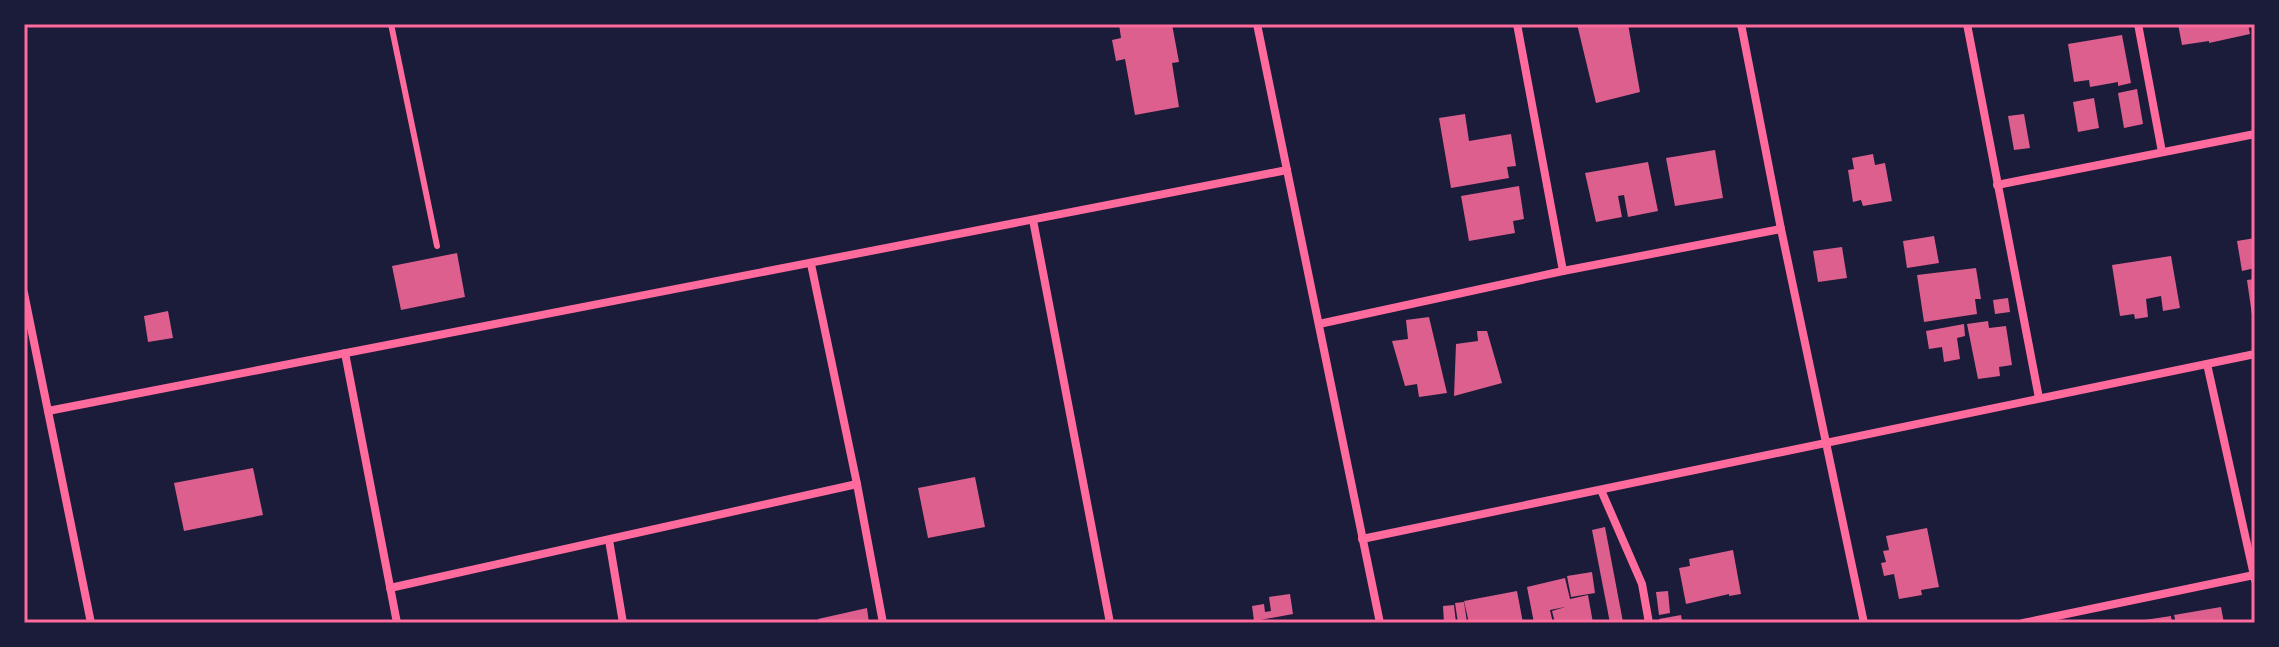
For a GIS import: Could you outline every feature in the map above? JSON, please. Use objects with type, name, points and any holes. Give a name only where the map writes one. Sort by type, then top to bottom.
[{"type":"street","points":[[1257,24],[1380,623]]},
{"type":"street","points":[[1517,24],[1563,271]]},
{"type":"street","points":[[1741,24],[1864,623]]},
{"type":"street","points":[[1967,24],[2039,398]]},
{"type":"street","points":[[2138,24],[2162,152]]},
{"type":"street","points":[[1997,185],[2255,134]]},
{"type":"street","points":[[48,411],[1287,170]]},
{"type":"street","points":[[1033,220],[1110,623]]},
{"type":"street","points":[[1319,324],[1563,271],[1781,229]]},
{"type":"street","points":[[811,264],[883,623]]},
{"type":"street","points":[[24,293],[91,623]]},
{"type":"street","points":[[345,353],[397,623]]},
{"type":"street","points":[[1362,539],[2255,354]]},
{"type":"street","points":[[2023,623],[2254,578],[2207,364]]},
{"type":"street","points":[[390,588],[857,484]]},
{"type":"street","points":[[1601,490],[1642,584],[1649,623]]},
{"type":"street","points":[[609,540],[623,623]]},
{"type":"street","points":[[2073,613],[2075,623]]},
{"type":"lane","points":[[391,24],[437,246]]},
{"type":"building","points":[[1119,24],[1172,24],[1179,62],[1172,63],[1179,107],[1135,115],[1125,59],[1116,61],[1112,40],[1121,38]]},
{"type":"building","points":[[1577,24],[1628,24],[1640,92],[1596,103]]},
{"type":"building","points":[[2178,24],[2248,24],[2250,34],[2182,45]]},
{"type":"building","points":[[2122,35],[2131,83],[2090,87],[2089,80],[2074,82],[2068,44]]},
{"type":"building","points":[[2137,89],[2143,124],[2124,128],[2118,93]]},
{"type":"building","points":[[2094,98],[2099,128],[2078,132],[2073,102]]},
{"type":"building","points":[[1465,114],[1469,141],[1511,134],[1516,166],[1507,167],[1509,178],[1451,188],[1439,118]]},
{"type":"building","points":[[2024,114],[2030,148],[2014,150],[2008,116]]},
{"type":"building","points":[[1715,150],[1723,198],[1675,206],[1666,158]]},
{"type":"building","points":[[1873,154],[1875,165],[1885,163],[1892,201],[1863,206],[1861,200],[1853,202],[1848,170],[1854,169],[1852,158]]},
{"type":"building","points":[[1648,162],[1658,211],[1628,217],[1624,195],[1618,196],[1622,217],[1596,222],[1585,173]]},
{"type":"building","points":[[1519,186],[1524,219],[1513,221],[1515,233],[1469,241],[1461,196]]},
{"type":"building","points":[[1934,236],[1939,263],[1907,268],[1903,241]]},
{"type":"building","points":[[2255,238],[2255,268],[2242,271],[2237,241]]},
{"type":"building","points":[[1842,247],[1847,278],[1818,282],[1813,251]]},
{"type":"building","points":[[457,253],[465,297],[401,310],[392,266]]},
{"type":"building","points":[[2171,256],[2180,308],[2163,311],[2161,296],[2146,299],[2148,317],[2135,319],[2134,314],[2120,316],[2112,265]]},
{"type":"building","points":[[1976,268],[1981,299],[1975,299],[1977,314],[1924,322],[1917,275]]},
{"type":"building","points":[[2255,279],[2255,314],[2252,315],[2247,280]]},
{"type":"building","points":[[2008,298],[2010,312],[1995,314],[1993,300]]},
{"type":"building","points":[[168,311],[173,338],[148,342],[144,316]]},
{"type":"building","points":[[1429,317],[1447,393],[1419,397],[1417,384],[1405,386],[1392,341],[1408,339],[1406,320]]},
{"type":"building","points":[[1988,321],[1989,328],[2006,326],[2012,365],[1999,367],[2000,376],[1978,379],[1967,324]]},
{"type":"building","points":[[1964,324],[1965,336],[1957,338],[1960,359],[1944,362],[1942,347],[1929,349],[1926,331]]},
{"type":"building","points":[[1477,331],[1487,331],[1502,383],[1454,396],[1456,344],[1478,341]]},
{"type":"building","points":[[253,468],[263,515],[184,531],[174,483]]},
{"type":"building","points":[[975,477],[985,527],[928,538],[918,488]]},
{"type":"building","points":[[1605,527],[1623,622],[1610,623],[1592,530]]},
{"type":"building","points":[[1927,528],[1939,587],[1921,590],[1922,595],[1899,599],[1894,574],[1884,576],[1881,563],[1886,562],[1883,551],[1889,550],[1886,536]]},
{"type":"building","points":[[1733,550],[1741,594],[1686,604],[1679,568],[1690,566],[1689,559]]},
{"type":"building","points":[[1592,572],[1595,593],[1571,597],[1567,576]]},
{"type":"building","points":[[1565,578],[1570,599],[1588,595],[1593,623],[1555,623],[1552,611],[1565,607],[1550,610],[1553,623],[1534,623],[1527,587]]},
{"type":"building","points":[[1517,591],[1523,623],[1469,623],[1464,601]]},
{"type":"building","points":[[1668,591],[1670,613],[1659,615],[1656,592]]},
{"type":"building","points":[[1290,594],[1293,614],[1254,621],[1252,606],[1264,604],[1265,612],[1271,611],[1269,597]]},
{"type":"building","points":[[1464,602],[1467,622],[1458,623],[1455,603]]},
{"type":"building","points":[[1454,605],[1456,623],[1444,623],[1443,606]]},
{"type":"building","points":[[2221,607],[2224,623],[2176,623],[2174,615]]},
{"type":"building","points":[[867,608],[869,623],[819,623],[818,619]]},
{"type":"building","points":[[1681,615],[1682,621],[1660,623],[1659,619]]},
{"type":"building","points":[[2171,616],[2172,623],[2138,623],[2138,621]]}]
